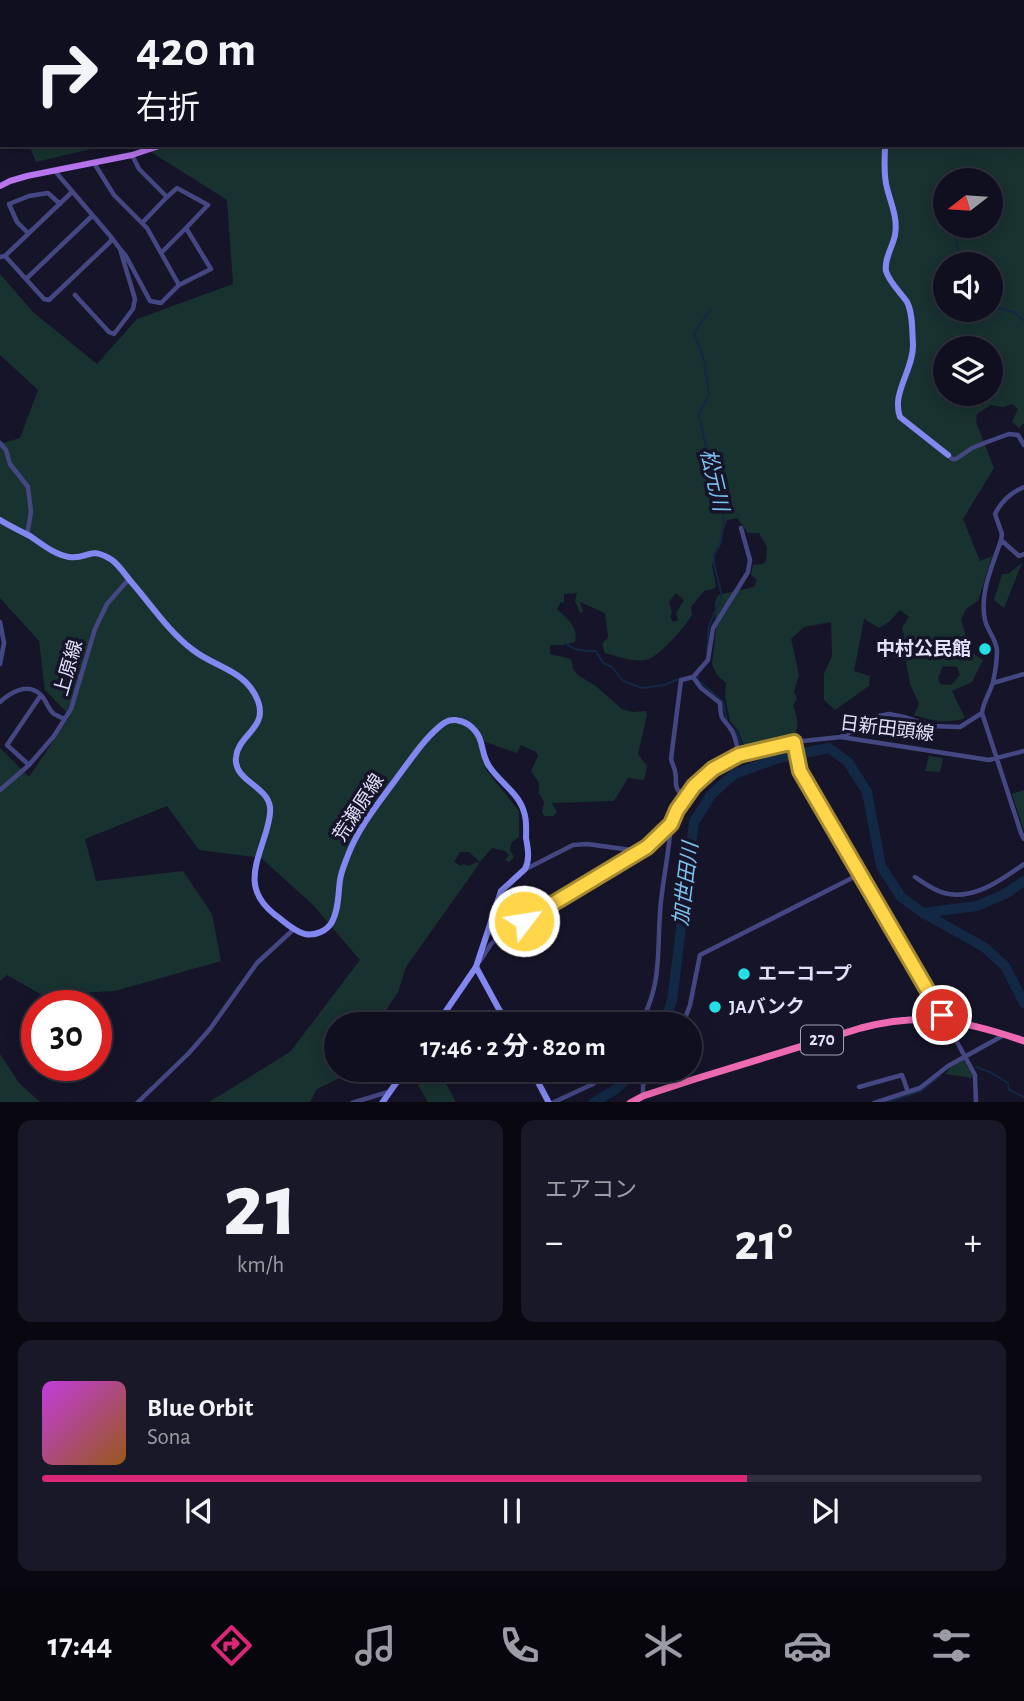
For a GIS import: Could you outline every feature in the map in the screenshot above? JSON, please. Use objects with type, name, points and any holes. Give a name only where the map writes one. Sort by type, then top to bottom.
[{"type":"highway","name":"270","points":[[630,1102],[860,1028],[901,1019],[945,1020],[1021,1040]]},
{"type":"main road","points":[[0,186],[54,170],[132,155],[156,147]]},
{"type":"street","points":[[885,147],[885,174],[896,226],[886,271],[908,304],[913,350],[898,397],[900,417],[952,459],[1009,434],[1018,435],[1024,445]]},
{"type":"street","points":[[132,155],[139,169],[167,197]]},
{"type":"street","points":[[94,163],[114,195],[143,222],[179,285]]},
{"type":"street","points":[[54,170],[126,256],[150,301],[161,303],[179,285],[211,269],[186,228]]},
{"type":"street","points":[[143,222],[177,188],[208,205],[161,253]]},
{"type":"street","points":[[28,233],[17,222],[9,204],[48,192],[60,204]]},
{"type":"street","points":[[72,192],[2,256],[44,299],[49,300],[112,238]]},
{"type":"street","points":[[26,279],[92,216]]},
{"type":"street","points":[[75,295],[109,332],[114,334],[119,329],[133,309],[135,299],[120,249]]},
{"type":"street","points":[[0,443],[6,450],[10,464],[28,487],[31,512],[27,535]]},
{"type":"street","points":[[1024,486],[1010,494],[995,514],[1002,534],[986,586],[983,607],[985,622],[997,652],[993,683],[982,708],[1024,839]]},
{"type":"street","points":[[0,520],[56,553],[78,558],[91,552],[103,554],[116,563],[185,644],[246,681],[259,704],[260,718],[236,754],[239,771],[260,790],[270,804],[270,816],[256,865],[256,893],[265,907],[294,929],[257,963],[188,1055],[137,1102]]},
{"type":"street","points":[[686,797],[676,788],[675,769],[671,759],[681,680],[693,677],[708,660],[713,628],[748,572],[750,560],[741,528]]},
{"type":"street","points":[[1001,540],[1019,556],[1024,554]]},
{"type":"street","name":"上原線","points":[[0,790],[29,765],[54,736],[71,709],[95,629],[107,604],[129,579]]},
{"type":"street","points":[[0,622],[4,643],[0,664]]},
{"type":"street","points":[[993,683],[1024,674]]},
{"type":"street","points":[[693,677],[701,688],[720,703],[720,715],[732,731],[739,755]]},
{"type":"street","points":[[0,702],[9,694],[26,689],[34,690],[41,695],[52,712],[64,719]]},
{"type":"street","points":[[29,765],[7,745],[41,695]]},
{"type":"street","points":[[841,737],[869,718],[889,713],[931,726],[960,727],[982,713]]},
{"type":"street","name":"荒瀬原線","points":[[294,929],[309,934],[318,933],[332,922],[340,877],[359,831],[419,749],[445,723],[452,720],[465,722],[480,736],[488,765],[517,797],[524,812],[528,853],[525,869]]},
{"type":"street","name":"日新田頭線","points":[[445,1012],[491,944],[657,838],[671,824],[694,786],[713,769],[739,755],[794,743],[841,737],[989,760],[1024,751]]},
{"type":"street","points":[[794,743],[800,770],[964,1055],[976,1080],[976,1102]]},
{"type":"street","points":[[646,1012],[659,969],[661,903],[671,824]]},
{"type":"street","points":[[500,1012],[476,967],[500,891],[525,869],[573,845],[587,844],[637,853]]},
{"type":"street","points":[[915,877],[932,889],[959,895],[984,888],[1024,864]]},
{"type":"street","points":[[687,1012],[700,955],[860,874]]},
{"type":"street","points":[[874,1102],[923,1087],[964,1055],[1005,1034]]},
{"type":"street","points":[[859,1087],[902,1075],[908,1092]]},
{"type":"street","points":[[382,1102],[397,1082]]},
{"type":"street","points":[[539,1082],[551,1102],[595,1082]]},
{"type":"street","points":[[643,1096],[645,1082]]},
{"type":"street","points":[[352,1102],[390,1092]]},
{"type":"green space","points":[[30,147],[100,147],[36,162]]},
{"type":"green space","points":[[143,147],[1024,147],[1024,423],[1019,428],[1012,422],[1018,409],[1013,404],[1003,407],[997,406],[1003,406],[1003,336],[933,336],[933,406],[989,406],[977,414],[976,422],[994,468],[963,519],[980,561],[992,556],[978,601],[966,609],[961,620],[971,652],[983,660],[972,682],[952,691],[965,718],[940,721],[914,715],[919,704],[910,684],[906,661],[894,658],[892,650],[904,635],[902,628],[909,617],[900,610],[879,628],[864,619],[854,671],[870,676],[869,686],[835,710],[824,700],[824,674],[832,656],[831,622],[804,627],[791,639],[799,675],[794,692],[797,698],[793,706],[797,723],[795,735],[792,739],[746,750],[738,731],[730,721],[725,696],[726,683],[717,675],[712,664],[716,629],[715,603],[718,595],[754,587],[757,580],[751,575],[753,565],[766,561],[767,547],[759,533],[748,533],[737,518],[727,520],[712,565],[716,586],[704,591],[691,607],[692,615],[684,627],[649,659],[633,660],[605,653],[602,644],[608,637],[605,613],[580,602],[583,612],[580,613],[575,601],[577,593],[564,594],[564,602],[560,603],[557,609],[574,628],[575,642],[550,645],[550,654],[571,659],[573,669],[578,675],[597,687],[622,709],[632,712],[646,711],[638,754],[647,766],[644,780],[628,778],[614,801],[552,803],[557,812],[553,816],[544,816],[539,783],[531,771],[538,756],[536,752],[521,745],[517,753],[477,739],[487,771],[519,811],[519,837],[511,843],[510,850],[514,857],[509,862],[505,860],[509,855],[505,851],[492,848],[480,862],[469,852],[460,852],[454,862],[461,866],[477,862],[479,864],[406,967],[398,992],[385,1012],[324,1012],[324,1082],[331,1082],[317,1089],[310,1102],[209,1102],[290,1052],[360,960],[312,904],[261,858],[199,850],[167,806],[85,839],[96,881],[183,871],[212,914],[221,961],[115,991],[33,990],[7,975],[0,981],[0,748],[29,777],[70,716],[45,690],[39,641],[0,598],[0,441],[3,443],[20,438],[38,390],[0,355],[0,274],[33,312],[97,364],[137,319],[233,284],[227,200]],"holes":[[[676,593],[684,600],[676,613],[678,620],[673,622],[669,602]],[[943,666],[957,667],[960,675],[951,685],[940,684],[938,678]]]},
{"type":"green space","points":[[1022,563],[1004,608],[994,600],[1002,574],[1008,574]]},
{"type":"green space","points":[[929,756],[943,758],[940,772],[925,771]]},
{"type":"green space","points":[[1024,790],[1024,831],[1012,794]]},
{"type":"green space","points":[[0,1054],[19,1083],[40,1102],[0,1102]]},
{"type":"green space","points":[[963,1059],[973,1078],[945,1074],[950,1068]]},
{"type":"green space","points":[[416,1082],[445,1082],[456,1102],[428,1102]]},
{"type":"waterway","points":[[955,238],[959,252]]},
{"type":"waterway","points":[[1003,309],[1015,313],[1024,321]]},
{"type":"waterway","name":"松元川","points":[[707,651],[709,626],[722,596],[714,555],[720,544],[724,524],[699,414],[709,395],[704,360],[694,333],[710,310]]},
{"type":"waterway","points":[[565,643],[576,649],[596,651],[603,663],[612,667],[623,681],[642,688],[664,685],[679,679]]},
{"type":"waterway","name":"松元川","points":[[699,672],[697,679],[723,702],[727,721]]},
{"type":"waterway","name":"松元川","points":[[732,728],[741,744]]},
{"type":"waterway","name":"加世田川","points":[[668,1012],[672,1001],[694,822],[711,795],[734,774],[779,758],[829,748],[848,762],[867,792],[881,866],[901,897],[923,913],[984,947],[1005,966],[1024,1003]]},
{"type":"waterway","points":[[923,913],[977,906],[1005,894],[1024,881]]},
{"type":"waterway","points":[[976,1067],[992,1073],[1008,1083],[1009,1090],[1024,1097]]},
{"type":"waterway","points":[[888,1102],[921,1091],[940,1076]]},
{"type":"waterway","name":"加世田川","points":[[595,1102],[623,1082]]},
{"type":"place","name":"中村公民館","points":[[985,649]]},
{"type":"place","name":"エーコープ","points":[[744,974]]},
{"type":"place","name":"JAバンク","points":[[715,1007]]},
{"type":"route","points":[[524,921],[647,847],[671,824],[677,810],[694,786],[713,769],[739,755],[794,742],[800,771],[942,1015]]}]
